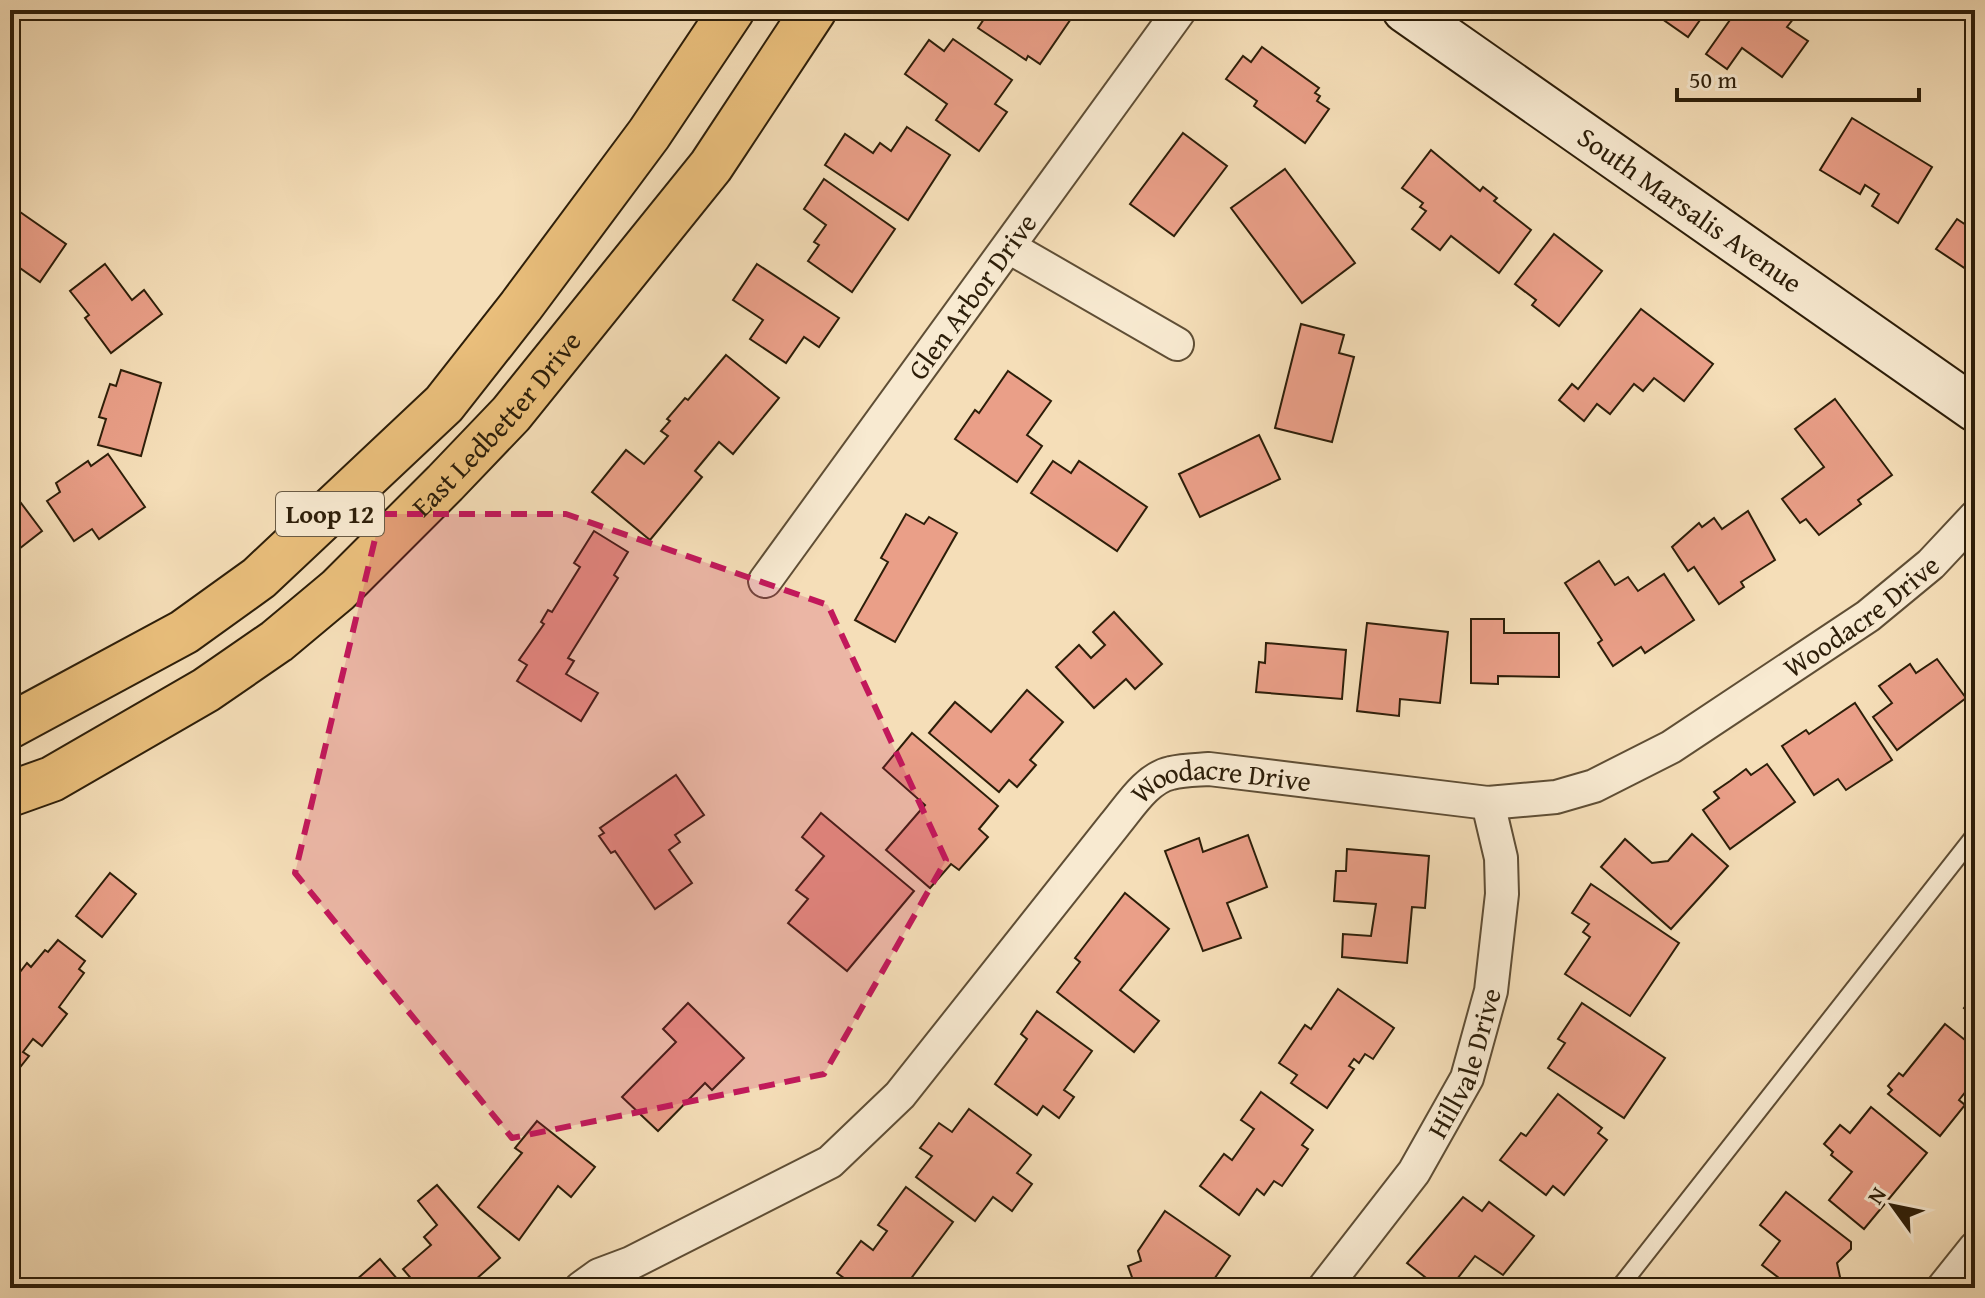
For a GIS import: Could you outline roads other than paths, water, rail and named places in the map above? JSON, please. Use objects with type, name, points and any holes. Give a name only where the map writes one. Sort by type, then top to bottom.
[{"type":"main road","name":"East Ledbetter Drive","points":[[17,723],[184,632],[259,578],[444,404],[649,134],[732,10]]},
{"type":"main road","name":"East Ledbetter Drive","points":[[10,794],[52,779],[206,690],[277,641],[338,590],[478,449],[562,351],[711,166],[814,10]]},
{"type":"main road","points":[[521,306],[562,351]]},
{"type":"main road","points":[[17,723],[52,779]]},
{"type":"street","name":"Glen Arbor Drive","points":[[765,581],[1180,10]]},
{"type":"street","name":"South Marsalis Avenue","points":[[1405,10],[1975,409]]},
{"type":"street","points":[[1009,247],[1177,344]]},
{"type":"street","name":"Woodacre Drive","points":[[581,1288],[599,1275],[631,1263],[797,1181],[830,1162],[855,1140],[900,1095],[1115,824],[1160,776],[1171,772],[1209,769],[1488,803],[1556,797],[1594,786],[1671,747],[1868,616],[1931,564],[1975,517]]},
{"type":"street","name":"Hillvale Drive","points":[[1324,1288],[1414,1172],[1467,1078],[1491,991],[1502,894],[1501,858],[1488,803]]},
{"type":"street","points":[[1943,1288],[1975,1248]]},
{"type":"lane","points":[[1619,1288],[1975,835]]}]
